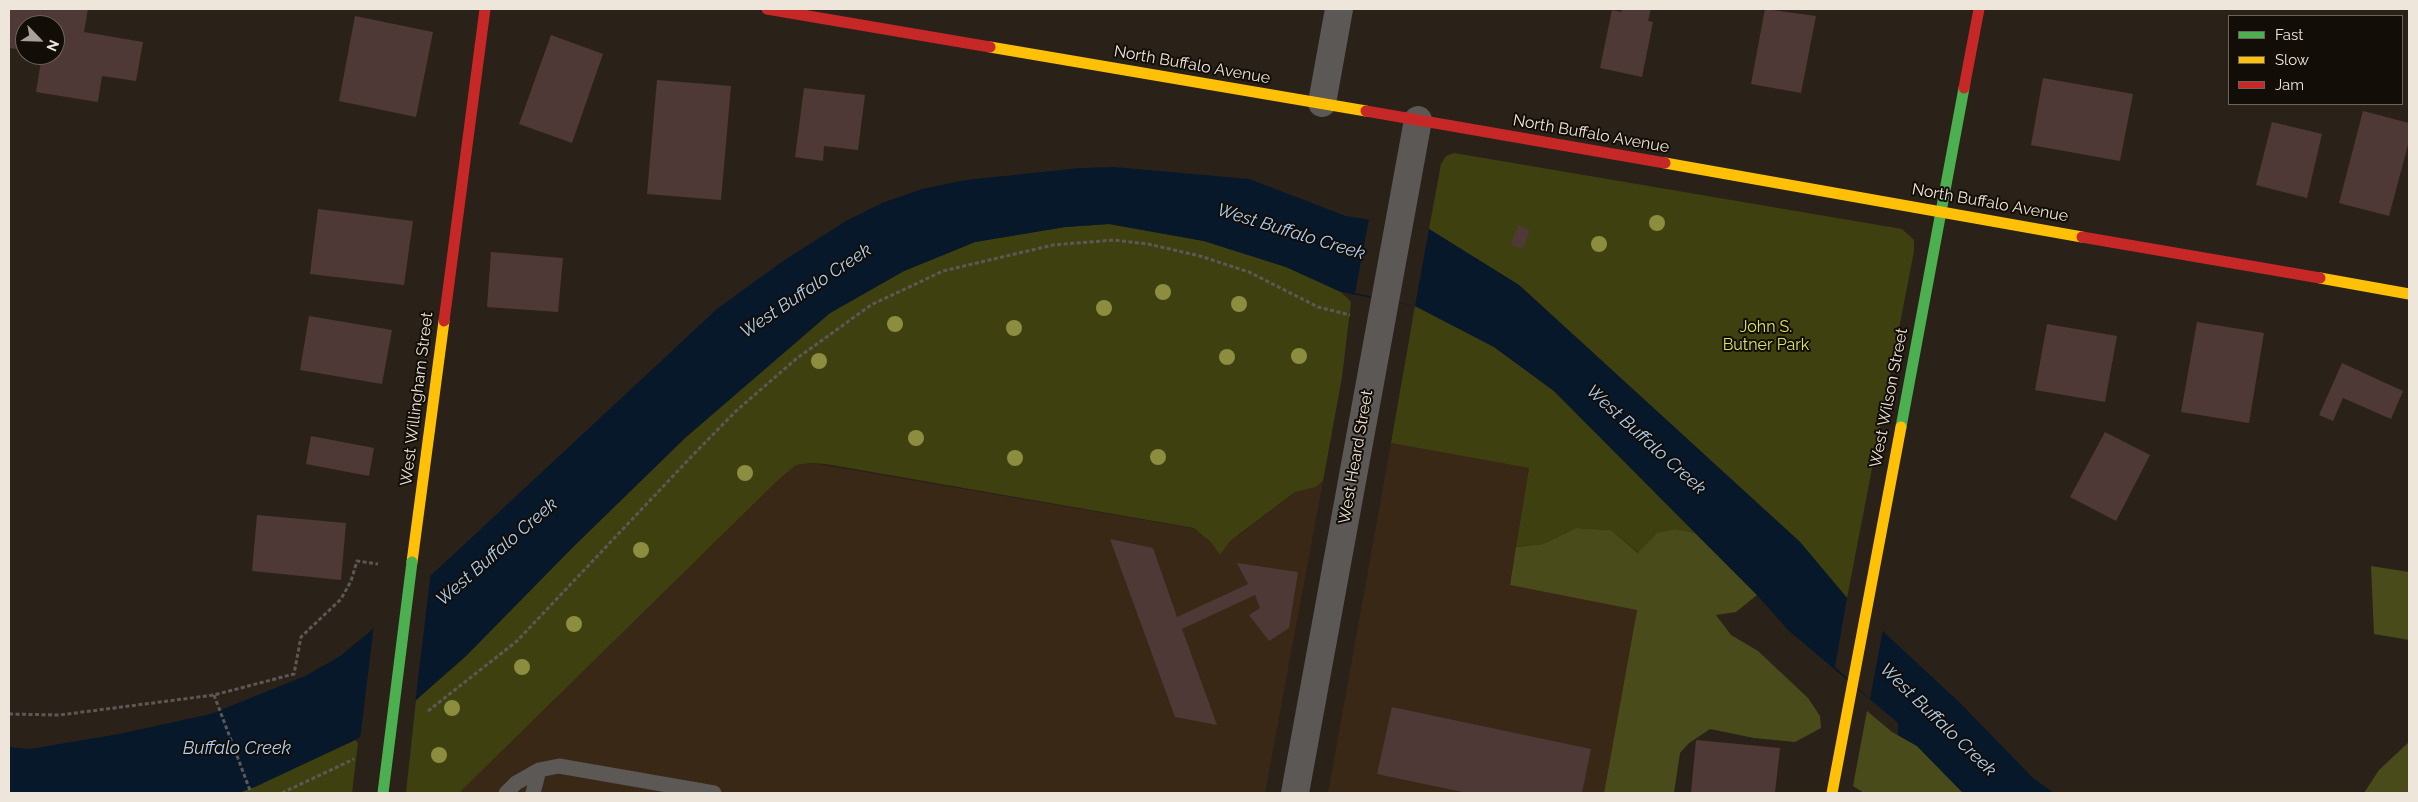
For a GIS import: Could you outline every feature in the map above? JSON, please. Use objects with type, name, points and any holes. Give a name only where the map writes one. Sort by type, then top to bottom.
[{"type":"street","name":"West Willingham Street","points":[[383,793],[485,9]]},
{"type":"street","name":"North Buffalo Avenue","points":[[767,9],[1322,103],[2409,294]]},
{"type":"street","points":[[1322,103],[1340,9]]},
{"type":"street","name":"West Wilson Street","points":[[1832,793],[1979,9]]},
{"type":"street","name":"West Heard Street","points":[[1295,793],[1418,120]]},
{"type":"lane","points":[[506,793],[516,783],[539,770],[559,766],[714,793]]},
{"type":"lane","points":[[533,793],[539,770]]},
{"type":"path","points":[[423,715],[518,641],[710,437],[736,411],[796,359],[871,305],[943,271],[1053,245],[1114,240],[1148,244],[1200,256],[1249,272],[1318,307],[1383,311]]},
{"type":"path","points":[[9,714],[60,715],[214,695],[294,674],[301,637],[340,599],[351,581],[357,561],[379,564]]},
{"type":"path","points":[[214,695],[251,792]]},
{"type":"path","points":[[282,793],[359,756]]},
{"type":"shaded area","points":[[1391,443],[1529,468],[1510,585],[1637,609],[1604,793],[1328,793]]},
{"type":"shaded area","points":[[811,463],[1238,536],[1295,492],[1316,487],[1323,481],[1265,793],[459,793],[776,482],[796,465]]},
{"type":"shaded area","points":[[1576,528],[1611,530],[1638,553],[1657,533],[1676,529],[1695,533],[1757,595],[1736,612],[1716,615],[1731,635],[1758,651],[1808,698],[1820,716],[1821,728],[1795,742],[1754,738],[1710,729],[1689,743],[1680,753],[1674,793],[1604,793],[1637,610],[1510,585],[1516,547],[1543,544]]},
{"type":"shaded area","points":[[2371,566],[2409,572],[2409,640],[2374,634]]},
{"type":"shaded area","points":[[1867,711],[1892,732],[1917,746],[1963,793],[1864,793],[1853,786]]},
{"type":"shaded area","points":[[2409,742],[2409,793],[2364,793],[2379,770]]},
{"type":"green space","name":"John S. Butner Park","points":[[1454,153],[1902,229],[1914,240],[1914,251],[1847,598],[1800,542],[1519,285],[1429,229],[1441,164],[1446,156]]},
{"type":"green space","points":[[1109,224],[1204,241],[1286,267],[1341,292],[1351,302],[1342,377],[1323,481],[1316,487],[1295,492],[1230,541],[1220,555],[1211,542],[1194,528],[826,464],[796,465],[776,482],[459,793],[406,793],[416,700],[466,656],[572,548],[685,438],[830,313],[904,271],[975,242],[1065,227]]},
{"type":"green space","points":[[1415,306],[1494,347],[1554,391],[1695,533],[1676,529],[1639,553],[1611,530],[1576,528],[1543,544],[1516,547],[1529,468],[1391,443]]},
{"type":"green space","points":[[355,740],[358,743],[352,793],[242,792]]},
{"type":"water","name":"Buffalo Creek","points":[[1114,167],[1249,179],[1346,216],[1429,229],[1519,285],[1800,542],[1847,598],[1959,702],[2033,778],[2054,793],[1963,793],[1917,746],[1898,735],[1898,723],[1788,630],[1757,595],[1554,391],[1494,347],[1415,306],[1341,292],[1286,267],[1204,241],[1109,224],[1065,227],[975,242],[904,271],[830,313],[685,438],[572,548],[466,656],[416,700],[355,740],[255,787],[237,793],[9,793],[9,747],[30,749],[119,734],[211,714],[305,676],[339,657],[367,634],[454,554],[717,309],[783,261],[846,221],[882,203],[922,189],[966,180],[1080,168]]},
{"type":"pier","points":[[1369,219],[1429,229],[1415,306],[1355,293]]},
{"type":"pier","points":[[431,571],[415,704],[360,740],[374,624]]},
{"type":"pier","points":[[1847,598],[1883,629],[1870,699],[1835,667]]},
{"type":"building","points":[[9,9],[88,9],[84,32],[143,42],[136,81],[102,76],[98,102],[36,92],[40,65],[65,65],[65,15],[15,15],[15,49],[9,48]]},
{"type":"building","points":[[1622,9],[1651,9],[1648,21],[1653,22],[1642,77],[1600,68],[1612,10],[1621,12]]},
{"type":"building","points":[[1765,9],[1816,16],[1801,93],[1751,84]]},
{"type":"building","points":[[355,16],[433,32],[416,117],[339,101]]},
{"type":"building","points":[[551,35],[603,54],[572,143],[519,124]]},
{"type":"building","points":[[2043,78],[2133,94],[2120,161],[2031,145]]},
{"type":"building","points":[[657,80],[731,86],[721,200],[647,194]]},
{"type":"building","points":[[804,88],[865,95],[858,150],[824,146],[823,161],[795,157]]},
{"type":"building","points":[[2363,111],[2409,123],[2409,141],[2389,216],[2339,203]]},
{"type":"building","points":[[2272,122],[2322,134],[2307,198],[2256,185]]},
{"type":"building","points":[[318,209],[413,221],[404,285],[310,274]]},
{"type":"building","points":[[1518,225],[1530,230],[1523,249],[1511,245]]},
{"type":"building","points":[[491,252],[563,258],[558,312],[487,307]]},
{"type":"building","points":[[309,316],[392,330],[382,384],[300,370]]},
{"type":"building","points":[[2197,322],[2264,333],[2249,423],[2181,412]]},
{"type":"building","points":[[2047,324],[2117,336],[2105,402],[2035,390]]},
{"type":"building","points":[[2342,363],[2403,391],[2391,419],[2343,398],[2333,421],[2319,415]]},
{"type":"building","points":[[2105,432],[2150,455],[2116,521],[2070,497]]},
{"type":"building","points":[[311,436],[374,448],[369,476],[306,464]]},
{"type":"building","points":[[257,515],[346,523],[341,580],[252,571]]},
{"type":"building","points":[[1110,539],[1153,548],[1177,617],[1248,584],[1237,563],[1298,572],[1289,628],[1269,641],[1249,615],[1260,608],[1255,595],[1182,629],[1217,725],[1175,717]]},
{"type":"building","points":[[1392,707],[1591,749],[1582,793],[1467,793],[1377,774]]},
{"type":"building","points":[[1696,740],[1780,748],[1775,793],[1691,793]]},
{"type":"traffic: fast","points":[[1901,427],[1964,88]]},
{"type":"traffic: fast","points":[[383,793],[412,562]]},
{"type":"traffic: slow","points":[[990,47],[1366,111]]},
{"type":"traffic: slow","points":[[1665,163],[2082,237]]},
{"type":"traffic: slow","points":[[2320,278],[2409,294]]},
{"type":"traffic: slow","points":[[412,562],[444,321]]},
{"type":"traffic: slow","points":[[1832,793],[1901,427]]},
{"type":"traffic: jam","points":[[444,321],[485,9]]},
{"type":"traffic: jam","points":[[767,9],[990,47]]},
{"type":"traffic: jam","points":[[1964,88],[1979,9]]},
{"type":"traffic: jam","points":[[1366,111],[1665,163]]},
{"type":"traffic: jam","points":[[2082,237],[2320,278]]},
{"type":"water label","name":"West Buffalo Creek","points":[[1291,232]]},
{"type":"water label","name":"West Buffalo Creek","points":[[806,291]]},
{"type":"water label","name":"West Buffalo Creek","points":[[1646,440]]},
{"type":"water label","name":"West Buffalo Creek","points":[[497,552]]},
{"type":"water label","name":"West Buffalo Creek","points":[[1938,720]]}]
